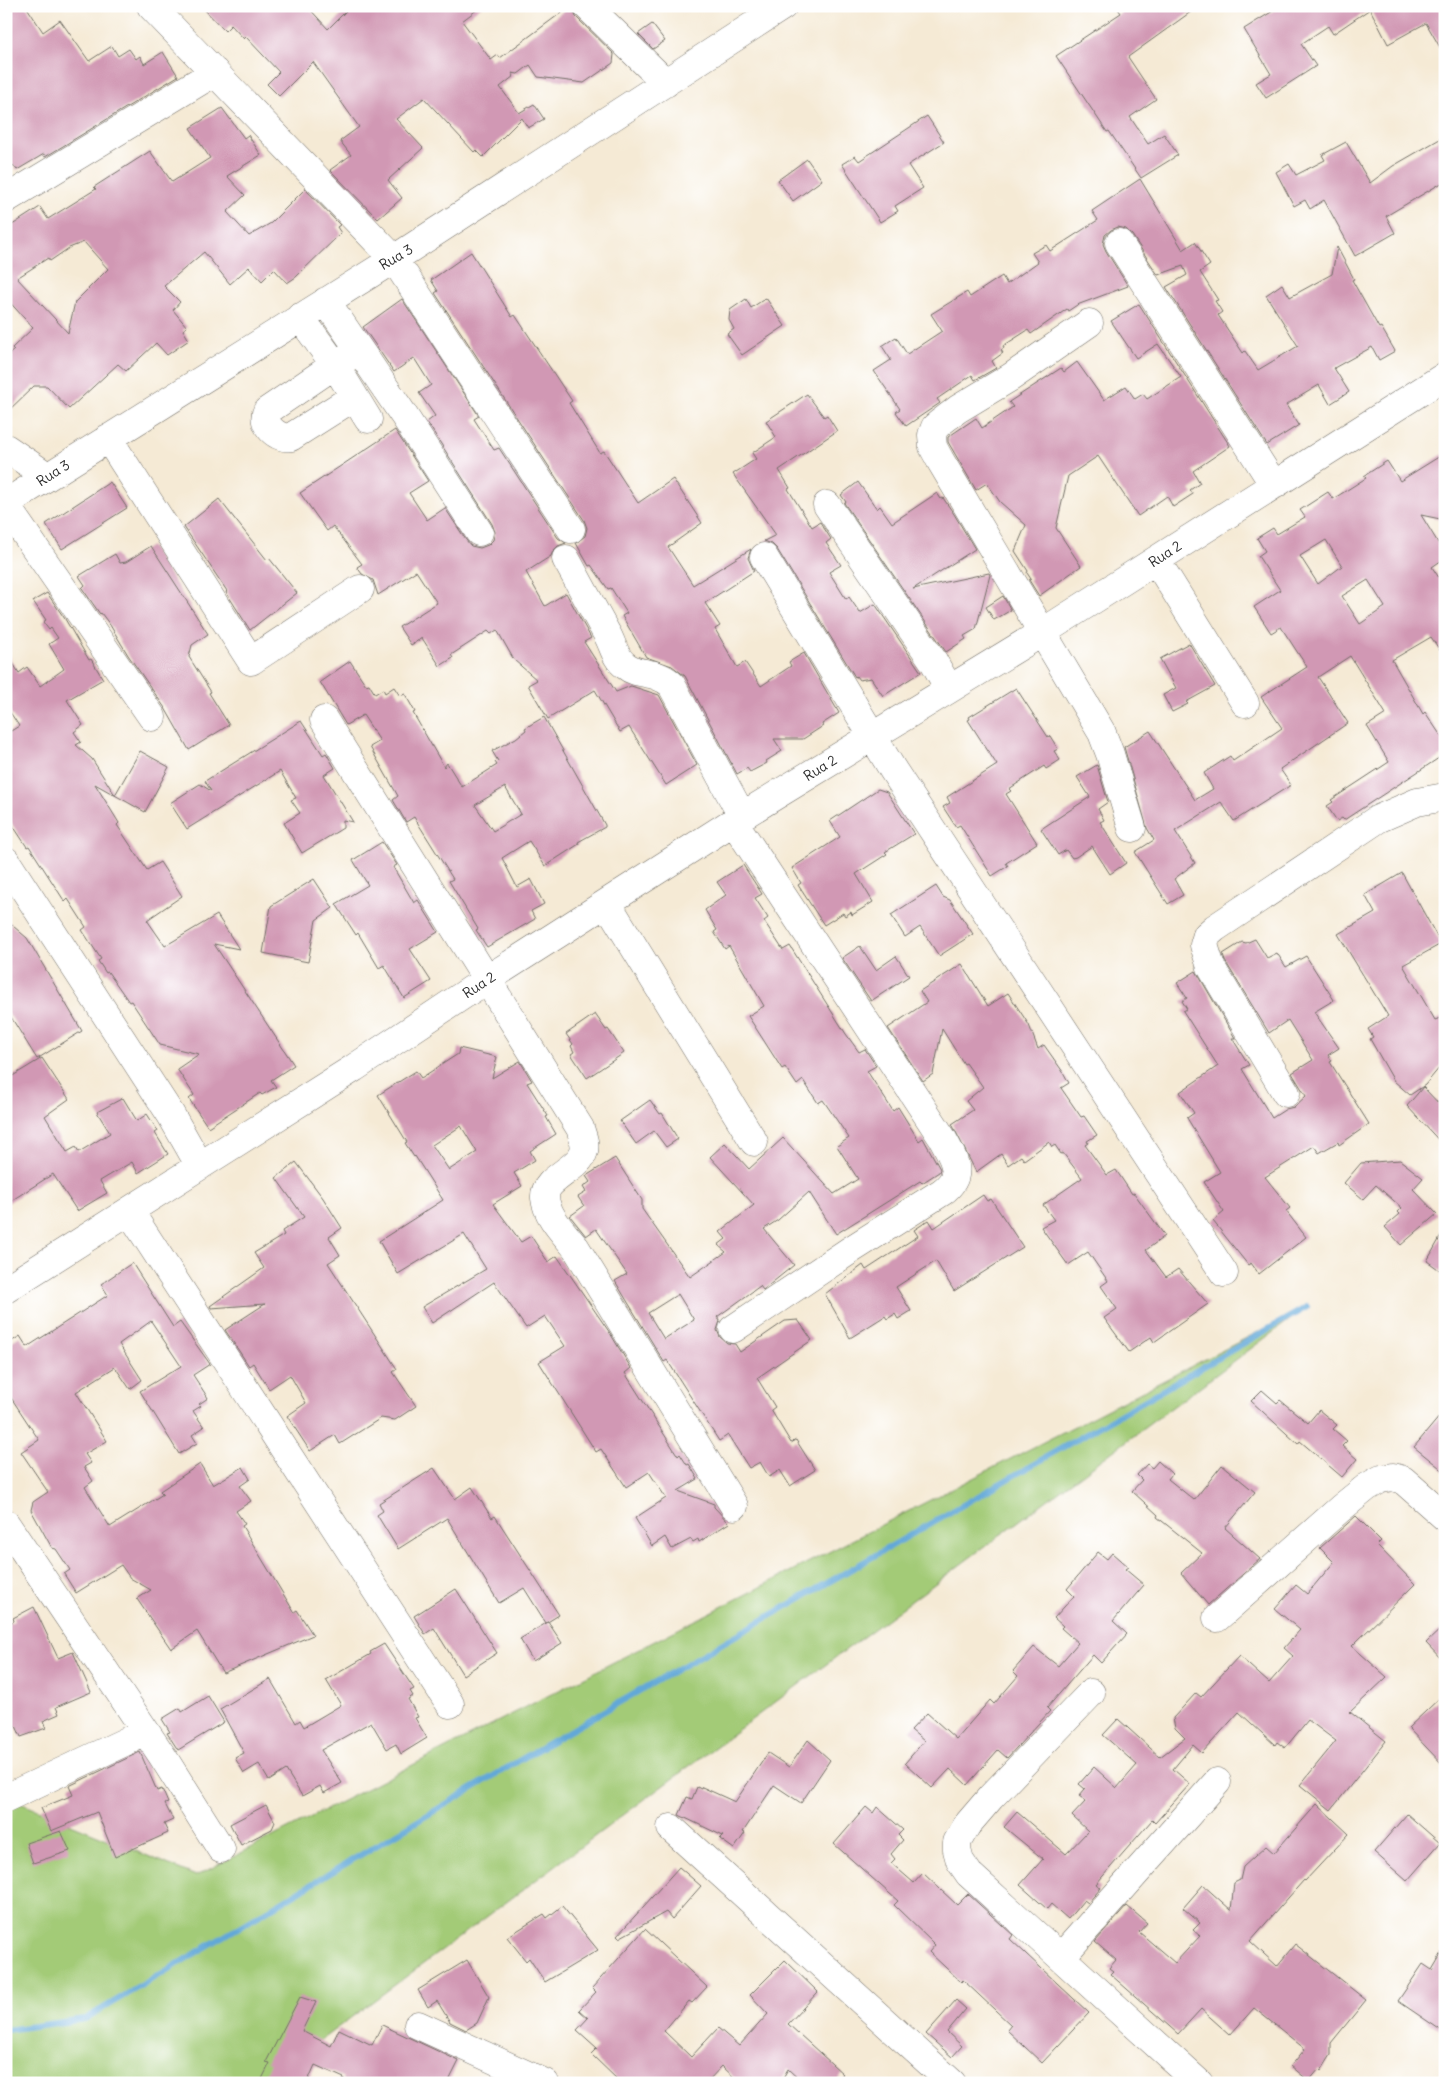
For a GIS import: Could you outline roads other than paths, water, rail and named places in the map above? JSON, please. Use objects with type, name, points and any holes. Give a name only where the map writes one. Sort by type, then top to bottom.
[{"type":"street","points":[[151,6],[394,259],[571,529]]},
{"type":"street","points":[[588,6],[666,83]]},
{"type":"street","name":"Rua 3","points":[[6,504],[47,476],[394,259],[783,6]]},
{"type":"street","points":[[6,199],[215,72]]},
{"type":"street","points":[[1119,243],[1274,485]]},
{"type":"street","points":[[326,301],[479,532]]},
{"type":"street","points":[[300,317],[335,365],[361,408],[291,437],[279,437],[265,422],[264,416],[267,411],[335,365],[358,349]]},
{"type":"street","points":[[1089,324],[1011,377],[947,416],[935,427],[932,435],[933,447],[1106,742],[1132,828]]},
{"type":"street","name":"Rua 2","points":[[6,1290],[354,1068],[486,980],[738,819],[1043,632],[1445,376]]},
{"type":"street","points":[[108,438],[251,661],[360,589]]},
{"type":"street","points":[[6,448],[47,476]]},
{"type":"street","points":[[6,504],[152,717]]},
{"type":"street","points":[[827,505],[934,662],[949,689]]},
{"type":"street","points":[[764,557],[813,634],[872,736],[1224,1273]]},
{"type":"street","points":[[566,559],[608,636],[618,659],[630,669],[652,673],[671,684],[738,819],[943,1139],[956,1170],[953,1182],[942,1192],[852,1249],[734,1329]]},
{"type":"street","points":[[1156,560],[1245,703]]},
{"type":"street","points":[[324,720],[580,1128],[584,1150],[580,1159],[557,1178],[545,1194],[552,1217],[576,1248],[734,1506]]},
{"type":"street","points":[[1286,1093],[1211,967],[1204,945],[1207,936],[1222,922],[1378,819],[1416,802],[1445,797]]},
{"type":"street","points":[[6,861],[171,1115],[200,1166]]},
{"type":"street","points":[[607,903],[754,1142]]},
{"type":"street","points":[[130,1212],[450,1704]]},
{"type":"street","points":[[1217,1618],[1341,1508],[1381,1479],[1393,1477],[1403,1480],[1445,1517]]},
{"type":"street","points":[[6,1524],[146,1732],[221,1849]]},
{"type":"street","points":[[1091,1693],[991,1797],[967,1825],[957,1842],[960,1861],[969,1874],[1062,1956],[1199,2083]]},
{"type":"street","points":[[6,1798],[146,1732]]},
{"type":"street","points":[[1062,1956],[1217,1782]]},
{"type":"street","points":[[670,1828],[952,2083]]},
{"type":"street","points":[[418,2025],[545,2083]]},
{"type":"waterway","points":[[6,2030],[85,2019],[547,1744],[1307,1307]]}]
